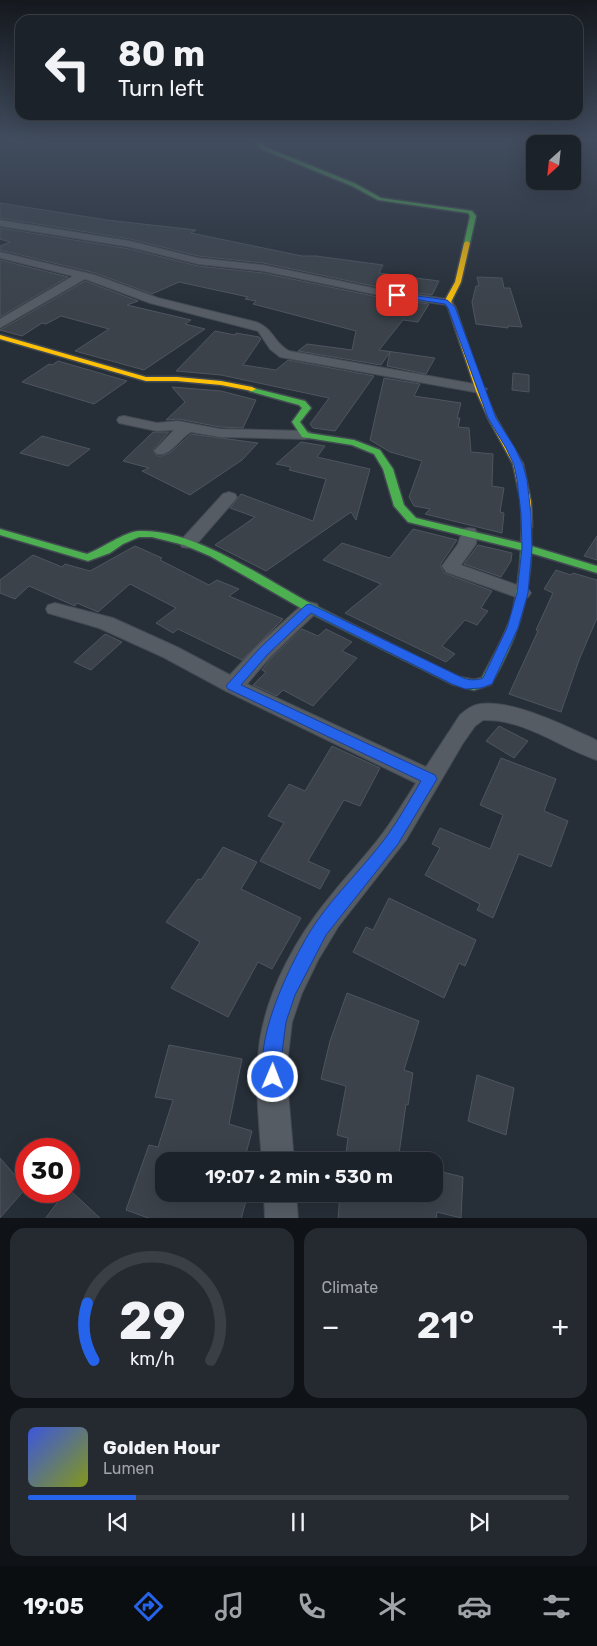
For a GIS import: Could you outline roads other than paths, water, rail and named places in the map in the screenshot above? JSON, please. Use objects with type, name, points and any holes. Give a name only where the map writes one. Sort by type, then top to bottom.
[{"type":"street","points":[[374,196],[380,199],[470,212],[473,216],[458,282],[447,302]]},
{"type":"street","points":[[0,223],[122,242],[203,262],[264,268],[369,290],[447,302],[451,307],[492,418],[511,448],[518,465],[522,480],[526,514],[527,548],[522,593],[513,628],[487,681],[474,685],[456,681],[310,608],[252,574],[188,543],[152,534],[137,534],[119,542],[106,551],[88,558],[0,532]]},
{"type":"street","points":[[0,254],[84,275],[154,301],[252,325],[264,330],[270,343],[276,350],[285,354],[480,389]]},
{"type":"street","points":[[0,324],[84,275]]},
{"type":"street","points":[[0,337],[146,379],[177,379],[221,383],[288,398],[302,403],[307,408],[296,422],[305,435]]},
{"type":"street","points":[[124,420],[157,427],[178,426],[220,433],[305,435],[341,441],[376,451],[387,466],[402,513],[412,520],[527,548],[597,570]]},
{"type":"street","points":[[162,450],[176,435],[189,428]]},
{"type":"street","points":[[188,543],[229,497]]},
{"type":"street","points":[[469,533],[467,544],[451,566],[452,568],[522,593]]},
{"type":"street","points":[[233,686],[264,651],[310,608]]},
{"type":"street","points":[[55,609],[106,623],[170,652],[233,686],[430,779]]},
{"type":"street","points":[[277,1152],[272,1060],[278,1022],[288,992],[321,930],[393,840],[463,724],[478,712],[493,711],[517,717],[579,741],[597,751]]},
{"type":"street","points":[[281,1202],[282,1218]]}]
